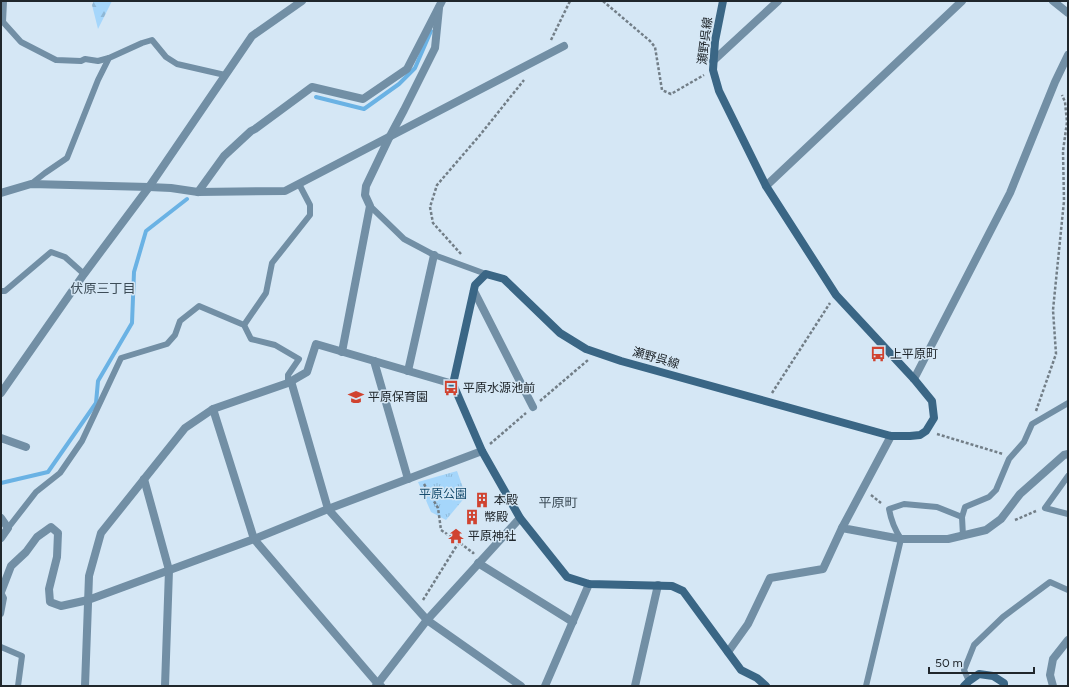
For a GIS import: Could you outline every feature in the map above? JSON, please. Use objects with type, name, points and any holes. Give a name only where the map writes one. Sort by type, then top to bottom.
[{"type":"main road","name":"瀬野呉線","points":[[486,274],[504,279],[560,334],[586,349],[621,361],[891,436],[920,435],[926,431],[934,418],[932,401],[914,379],[836,295],[766,186],[719,91],[713,70],[713,61],[715,41],[723,1]]},
{"type":"main road","points":[[486,274],[475,285],[453,384],[482,451],[520,518],[567,577],[589,584],[672,586],[683,592],[740,670],[757,678],[766,686]]},
{"type":"main road","points":[[966,683],[979,674],[993,676],[1004,683],[1004,686]]},
{"type":"street","points":[[1,393],[84,274],[149,187],[252,36],[302,1]]},
{"type":"street","points":[[713,61],[778,1]]},
{"type":"street","points":[[766,186],[962,1]]},
{"type":"street","points":[[1054,1],[1068,13]]},
{"type":"street","points":[[342,352],[370,206],[365,195],[366,186],[435,48],[441,4]]},
{"type":"street","points":[[198,192],[224,156],[250,131],[255,129],[312,87],[363,99],[407,69],[441,4]]},
{"type":"street","points":[[1,193],[31,184],[171,188],[198,192],[285,191],[564,46]]},
{"type":"street","points":[[914,379],[1010,193],[1055,82],[1068,55]]},
{"type":"street","points":[[408,371],[434,255]]},
{"type":"street","points":[[474,291],[532,407]]},
{"type":"street","points":[[85,686],[89,576],[101,533],[185,428],[213,409],[289,382],[307,372],[316,344],[453,384]]},
{"type":"street","points":[[374,361],[408,479]]},
{"type":"street","points":[[289,382],[328,509],[428,620],[521,686]]},
{"type":"street","points":[[213,409],[254,539],[378,685],[428,620],[520,518]]},
{"type":"street","points":[[728,652],[748,624],[770,578],[823,569],[842,528],[891,436]]},
{"type":"street","points":[[1,438],[26,447]]},
{"type":"street","points":[[1,592],[11,566],[26,552],[37,537],[51,527],[58,533],[57,557],[49,589],[50,602],[61,606],[88,600],[254,539],[328,509],[482,451]]},
{"type":"street","points":[[842,528],[901,540],[948,539],[986,530],[1001,519],[1020,494],[1064,455],[1068,454]]},
{"type":"street","points":[[144,479],[169,570],[165,686]]},
{"type":"street","points":[[1,518],[8,528],[1,538]]},
{"type":"street","points":[[478,563],[573,622]]},
{"type":"street","points":[[545,686],[589,584]]},
{"type":"street","points":[[635,686],[658,585]]},
{"type":"street","points":[[1053,686],[1050,675],[1053,659],[1068,640]]},
{"type":"lane","points":[[4,1],[3,22],[21,42],[56,60],[81,61],[85,59],[98,61],[152,40],[166,58],[177,64],[226,75]]},
{"type":"lane","points":[[31,184],[67,158],[98,80],[109,58]]},
{"type":"lane","points":[[244,325],[266,293],[272,263],[310,215],[310,206],[299,184]]},
{"type":"lane","points":[[370,206],[404,239],[434,255],[486,274]]},
{"type":"lane","points":[[1,291],[5,291],[52,252],[65,257],[84,274]]},
{"type":"lane","points":[[8,528],[36,492],[60,473],[82,441],[121,358],[167,344],[175,335],[180,321],[199,306],[244,325],[251,339],[275,344],[299,359],[288,374],[289,382]]},
{"type":"lane","points":[[963,536],[962,516],[965,507],[989,497],[996,490],[1009,459],[1024,442],[1032,424],[1068,403]]},
{"type":"lane","points":[[1068,476],[1045,508],[1068,514]]},
{"type":"lane","points":[[866,686],[901,540],[890,517],[889,509],[904,504],[937,507],[962,516]]},
{"type":"lane","points":[[966,683],[964,670],[974,645],[1003,617],[1050,582],[1068,590]]},
{"type":"lane","points":[[1,592],[4,598],[1,614]]},
{"type":"lane","points":[[1,647],[22,656],[18,686]]},
{"type":"path","points":[[548,46],[570,1]]},
{"type":"path","points":[[603,1],[655,47],[662,90],[671,94],[713,70]]},
{"type":"path","points":[[475,270],[433,222],[430,207],[437,185],[480,135],[527,75]]},
{"type":"path","points":[[1032,424],[1042,391],[1056,354],[1054,310],[1064,201],[1063,151],[1067,122],[1065,102],[1055,82]]},
{"type":"path","points":[[766,401],[836,295]]},
{"type":"path","points":[[926,431],[1011,457]]},
{"type":"path","points":[[419,474],[438,508],[441,530],[473,553],[478,548]]},
{"type":"path","points":[[863,489],[889,509]]},
{"type":"path","points":[[418,609],[459,542]]},
{"type":"green space","points":[[94,1],[112,1],[98,29],[92,5]]},
{"type":"green space","name":"平原公園","points":[[457,471],[466,496],[446,520],[431,512],[418,482]]},
{"type":"waterway","points":[[316,97],[364,109],[399,84],[415,68],[431,31]]},
{"type":"waterway","points":[[1,483],[48,472],[96,403],[98,381],[132,323],[134,272],[146,231],[187,199]]},
{"type":"place","name":"上平原町","points":[[878,354]]},
{"type":"place","name":"平原水源池前","points":[[451,388]]},
{"type":"place","name":"平原保育園","points":[[356,397]]},
{"type":"place","name":"本殿","points":[[482,500]]},
{"type":"place","name":"幣殿","points":[[472,517]]},
{"type":"place","name":"平原神社","points":[[456,536]]},
{"type":"district","name":"伏原三丁目","points":[[103,288]]},
{"type":"district","name":"平原町","points":[[558,502]]}]
